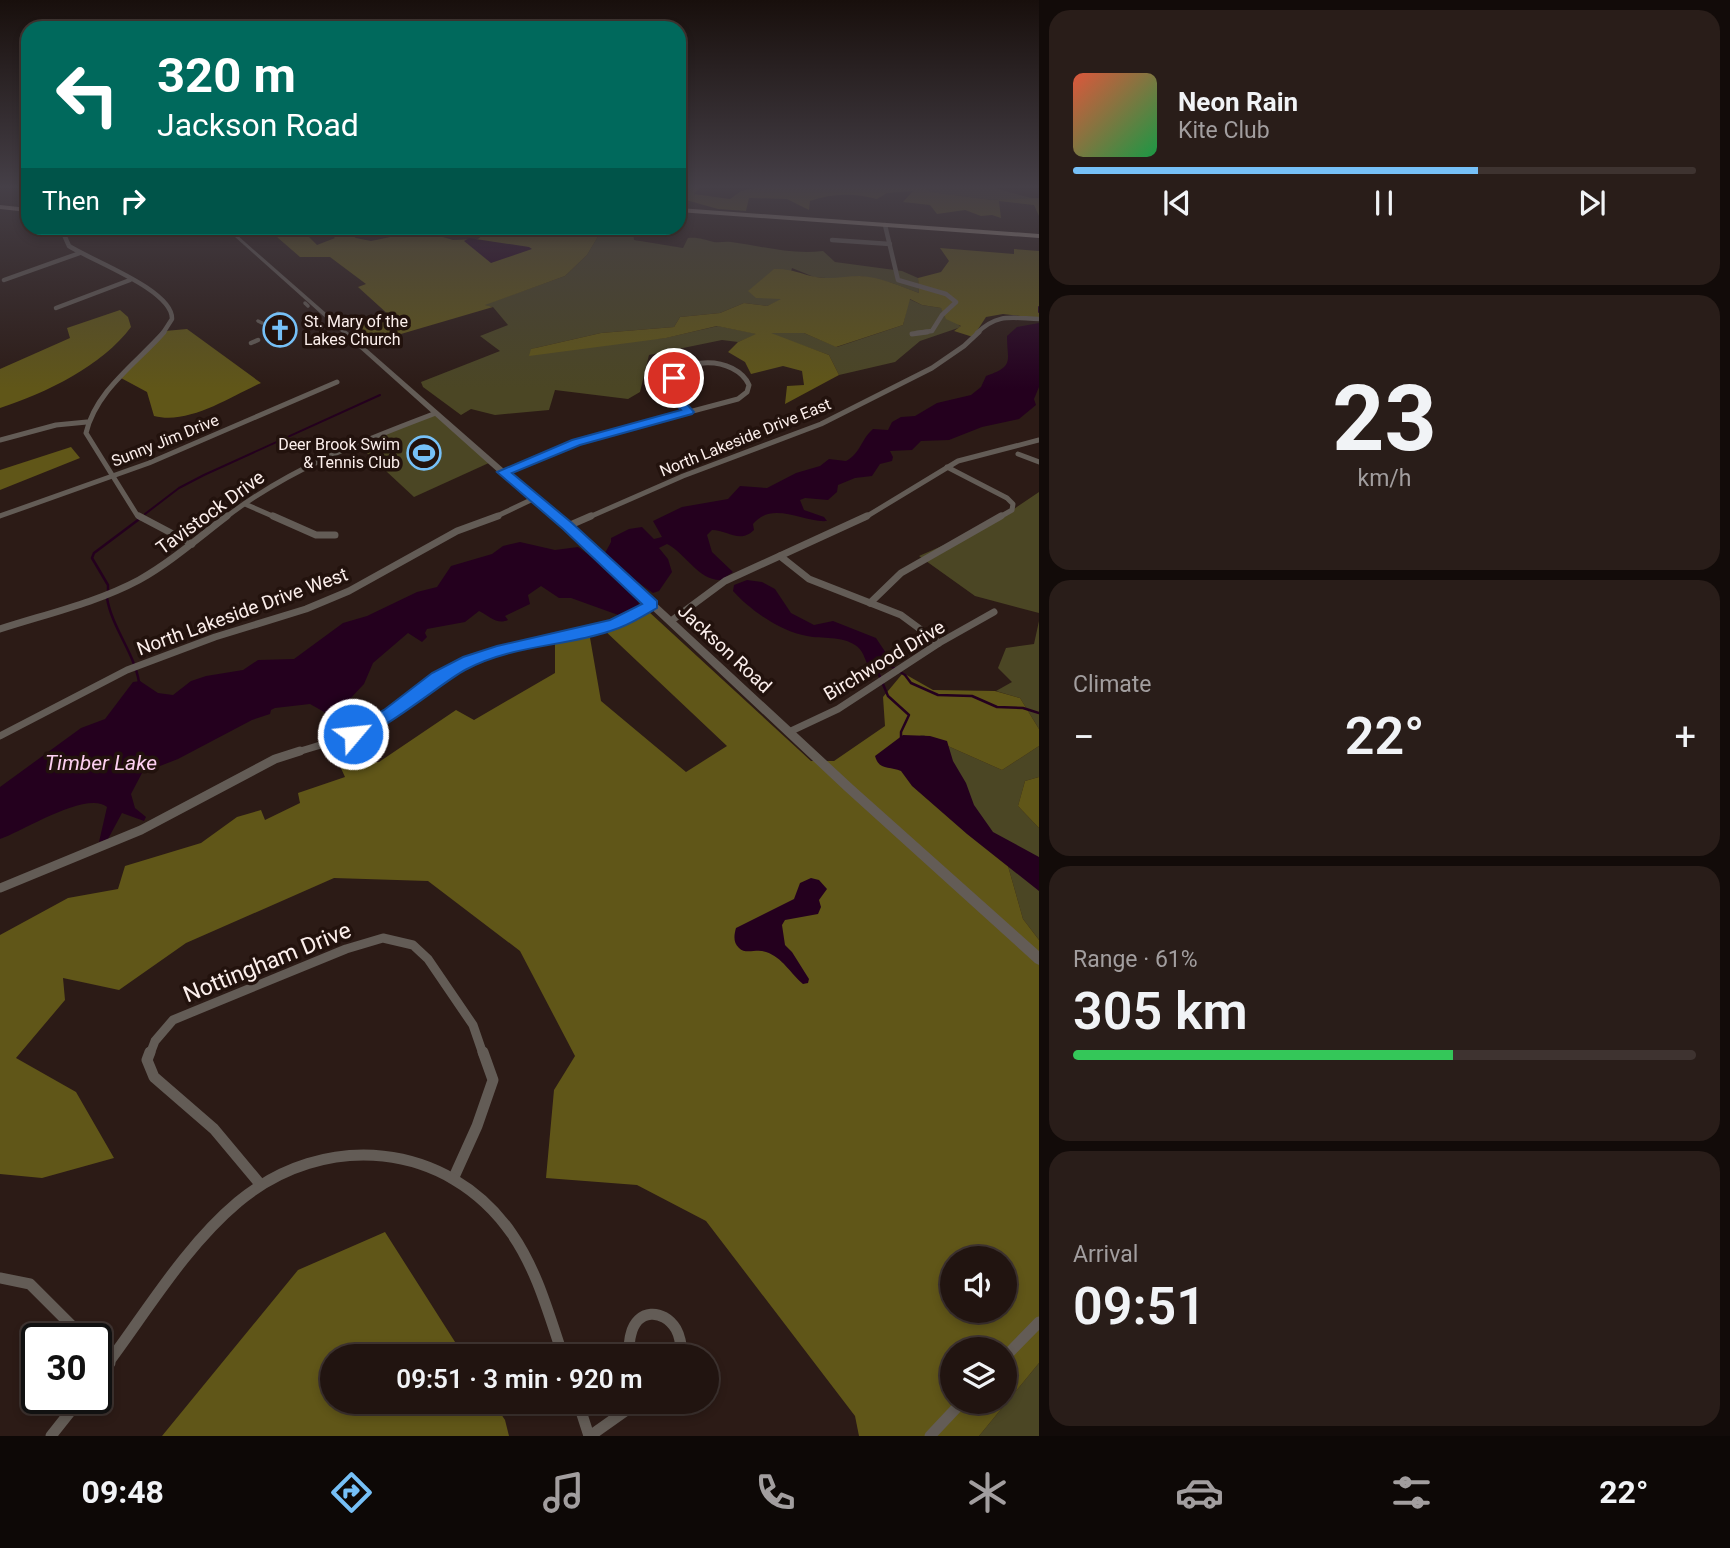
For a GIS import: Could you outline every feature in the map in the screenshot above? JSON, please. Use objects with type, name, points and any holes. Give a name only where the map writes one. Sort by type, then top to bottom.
[{"type":"street","points":[[4,281],[77,255]]},
{"type":"street","points":[[82,255],[169,304],[171,322],[97,405],[87,422],[87,438],[137,515],[192,544]]},
{"type":"street","name":"Jackson Road","points":[[258,255],[533,499],[568,526],[1039,959]]},
{"type":"street","points":[[892,255],[898,280],[946,294],[956,302],[942,315],[932,331],[912,334]]},
{"type":"street","points":[[56,309],[130,281]]},
{"type":"street","name":"North Lakeside Drive East","points":[[568,526],[683,476],[821,424],[932,368],[954,354],[990,321],[1010,318],[1039,319]]},
{"type":"street","points":[[251,343],[258,340]]},
{"type":"street","points":[[503,472],[576,442],[688,412],[738,398],[748,393],[750,384],[741,374],[721,362],[704,361],[681,370],[673,381],[672,390],[688,412]]},
{"type":"street","name":"Sunny Jim Drive","points":[[0,516],[178,451],[337,382]]},
{"type":"street","name":"Tavistock Drive","points":[[0,629],[126,586],[155,571],[245,504],[283,480],[372,438],[436,413]]},
{"type":"street","points":[[0,440],[56,425],[87,422]]},
{"type":"street","points":[[671,621],[729,579],[863,519],[947,467],[977,454],[1039,440]]},
{"type":"street","points":[[1018,454],[1039,462]]},
{"type":"street","points":[[870,603],[901,573],[1012,510],[1013,504],[1007,498],[947,467]]},
{"type":"street","name":"North Lakeside Drive West","points":[[0,736],[137,666],[215,637],[306,609],[349,591],[457,531],[513,510],[533,499]]},
{"type":"street","points":[[245,504],[316,535],[335,535]]},
{"type":"street","points":[[780,556],[808,579],[901,615],[939,643]]},
{"type":"street","points":[[0,888],[141,830],[275,759],[344,738],[368,727],[390,715],[438,677],[468,661],[497,651],[614,624],[652,605]]},
{"type":"street","name":"Birchwood Drive","points":[[789,732],[838,709],[939,643],[994,612]]},
{"type":"street","name":"Nottingham Drive","points":[[260,1184],[214,1129],[154,1077],[148,1060],[155,1041],[173,1020],[346,949],[383,938],[413,945],[428,959],[473,1025],[492,1080],[481,1116],[454,1177]]},
{"type":"street","points":[[112,1360],[210,1231],[260,1184],[316,1161],[367,1153],[408,1158],[454,1177],[488,1204],[517,1241],[543,1296],[558,1344]]},
{"type":"street","points":[[0,1278],[30,1284],[69,1323]]},
{"type":"street","points":[[628,1344],[632,1325],[638,1317],[649,1312],[660,1314],[669,1321],[679,1334],[680,1344]]},
{"type":"street","points":[[1017,1345],[1039,1322]]},
{"type":"street","points":[[51,1436],[68,1414]]},
{"type":"street","points":[[582,1414],[589,1436],[620,1414]]},
{"type":"street","points":[[930,1436],[951,1414]]},
{"type":"shaded area","points":[[298,255],[587,255],[565,276],[485,305],[493,307],[360,346],[354,326],[390,316],[358,287],[366,284],[330,257]]},
{"type":"shaded area","points":[[587,255],[827,255],[835,262],[902,271],[918,278],[919,293],[892,283],[860,276],[837,279],[814,277],[792,268],[783,299],[767,306],[744,303],[720,313],[680,317],[674,327],[601,333],[531,349],[665,338],[718,326],[758,334],[738,342],[722,340],[649,355],[640,392],[628,399],[555,390],[549,410],[495,415],[471,409],[461,415],[423,387],[421,382],[500,351],[480,336],[508,325],[493,307],[483,305],[565,276]]},
{"type":"shaded area","points":[[945,255],[1039,255],[1039,318],[1003,314],[986,317],[973,337],[954,331],[961,326],[946,319],[941,308],[922,305],[910,299],[903,325],[836,347],[804,333],[771,333],[829,355],[839,375],[785,404],[787,386],[804,385],[802,371],[783,366],[751,374],[745,362],[728,352],[738,342],[756,334],[717,326],[666,338],[529,356],[531,349],[601,333],[674,327],[680,317],[720,313],[744,303],[767,306],[781,299],[756,298],[748,291],[774,269],[822,278],[867,277],[919,293],[918,278],[941,272],[949,261]]},
{"type":"shaded area","points":[[909,299],[922,305],[941,308],[961,327],[920,341],[895,362],[839,375],[829,355],[768,333],[804,333],[837,347],[903,325]]},
{"type":"shaded area","points":[[120,310],[128,317],[131,327],[105,354],[54,386],[0,408],[0,369],[70,338],[67,328]]},
{"type":"shaded area","points":[[187,329],[261,383],[195,413],[181,417],[154,416],[147,392],[121,378],[165,331]]},
{"type":"shaded area","name":"Deer Brook Swim & Tennis Club","points":[[436,413],[491,462],[414,497],[358,445]]},
{"type":"shaded area","points":[[71,447],[80,458],[0,490],[0,470]]},
{"type":"shaded area","points":[[1039,492],[1039,613],[975,596],[919,556],[990,525]]},
{"type":"shaded area","points":[[648,611],[811,761],[834,761],[885,726],[883,697],[903,673],[933,690],[995,691],[1020,698],[1039,729],[1039,746],[1002,770],[923,735],[891,745],[1008,866],[1023,919],[1039,940],[1039,1363],[1017,1390],[1017,1337],[940,1337],[940,1414],[997,1414],[979,1436],[859,1436],[855,1416],[706,1221],[637,1185],[546,1178],[554,1090],[575,1056],[520,951],[428,881],[334,878],[186,943],[119,990],[63,978],[65,1000],[16,1058],[76,1092],[114,1158],[42,1178],[0,1174],[0,935],[68,898],[118,889],[125,866],[201,843],[237,817],[261,810],[265,820],[300,803],[298,793],[345,777],[340,766],[379,762],[456,710],[474,720],[555,673],[555,640],[589,632],[601,701],[686,772],[727,746],[602,628]]},
{"type":"shaded area","points":[[1039,621],[1039,729],[1020,698],[996,691],[1012,682],[998,668],[1006,648],[1034,644]]},
{"type":"shaded area","points":[[923,735],[1002,770],[1039,746],[1039,777],[1025,781],[1018,806],[1039,828],[1039,940],[1023,919],[1008,866],[890,745]]},
{"type":"shaded area","points":[[1039,777],[1039,828],[1018,806],[1025,781]]},
{"type":"shaded area","points":[[385,1232],[456,1344],[320,1344],[320,1414],[501,1414],[509,1436],[162,1436],[298,1270]]},
{"type":"shaded area","points":[[1039,1363],[1039,1436],[979,1436],[997,1414],[1017,1414],[1017,1390]]},
{"type":"water","points":[[481,255],[514,255],[491,263]]},
{"type":"water","points":[[1039,323],[1039,387],[1034,399],[1036,405],[1019,419],[982,427],[949,440],[921,441],[912,450],[890,451],[892,461],[880,464],[872,476],[855,478],[838,485],[837,492],[828,500],[800,500],[804,510],[824,517],[827,521],[779,513],[761,517],[753,524],[754,530],[744,536],[712,530],[707,535],[712,552],[733,572],[721,580],[706,576],[667,544],[659,548],[668,559],[672,572],[659,591],[653,593],[621,570],[605,553],[611,538],[629,529],[642,527],[654,539],[662,537],[653,521],[682,507],[728,499],[740,486],[767,488],[796,473],[820,466],[829,459],[846,461],[855,454],[873,429],[888,430],[892,422],[901,417],[915,416],[937,403],[971,395],[981,387],[986,376],[1005,366],[1008,357],[1007,336],[1017,327]]},
{"type":"water","name":"Timber Lake","points":[[520,542],[555,550],[578,547],[614,574],[638,598],[639,607],[621,616],[571,598],[559,598],[541,586],[528,595],[530,604],[505,616],[508,620],[497,621],[479,611],[465,622],[427,629],[427,637],[422,642],[408,633],[373,663],[364,684],[333,717],[310,704],[275,708],[270,714],[252,720],[178,759],[142,773],[131,794],[135,808],[146,817],[144,821],[122,813],[108,839],[99,842],[107,807],[98,803],[85,804],[55,814],[0,839],[0,787],[81,728],[105,719],[133,682],[140,681],[158,693],[173,695],[191,681],[243,670],[258,660],[294,659],[343,623],[367,616],[417,592],[437,587],[451,566],[492,554],[503,546]]},
{"type":"water","points":[[747,580],[762,582],[775,589],[791,613],[814,625],[833,621],[876,638],[886,653],[886,666],[872,671],[861,651],[850,642],[797,634],[767,619],[733,591],[734,585]]},
{"type":"water","points":[[903,735],[930,736],[947,741],[953,761],[966,783],[974,805],[993,832],[1039,857],[1039,891],[967,834],[912,786],[901,771],[879,764],[875,756]]},
{"type":"water","points":[[811,878],[819,880],[827,889],[819,900],[821,907],[818,914],[785,920],[782,925],[785,945],[809,979],[808,983],[803,984],[772,954],[739,948],[734,936],[736,928],[794,899],[800,883]]},
{"type":"waterway","points":[[1039,307],[1039,312]]},
{"type":"waterway","points":[[145,514],[179,488],[204,475],[380,395]]},
{"type":"waterway","points":[[108,590],[108,585],[92,558],[94,553],[138,520]]},
{"type":"waterway","points":[[107,598],[113,620],[133,660],[139,682]]},
{"type":"waterway","points":[[886,663],[905,675],[911,683],[938,695],[972,696],[997,707],[1023,708],[1039,713]]},
{"type":"waterway","points":[[877,670],[888,696],[909,715],[901,732],[901,739]]},
{"type":"place","name":"St. Mary of the Lakes Church","points":[[280,330]]},
{"type":"place","name":"Deer Brook Swim & Tennis Club","points":[[424,453]]},
{"type":"route","points":[[353,734],[390,715],[438,677],[468,661],[497,651],[614,624],[652,605],[568,526],[503,472],[576,442],[688,412],[673,394],[674,378]]}]
